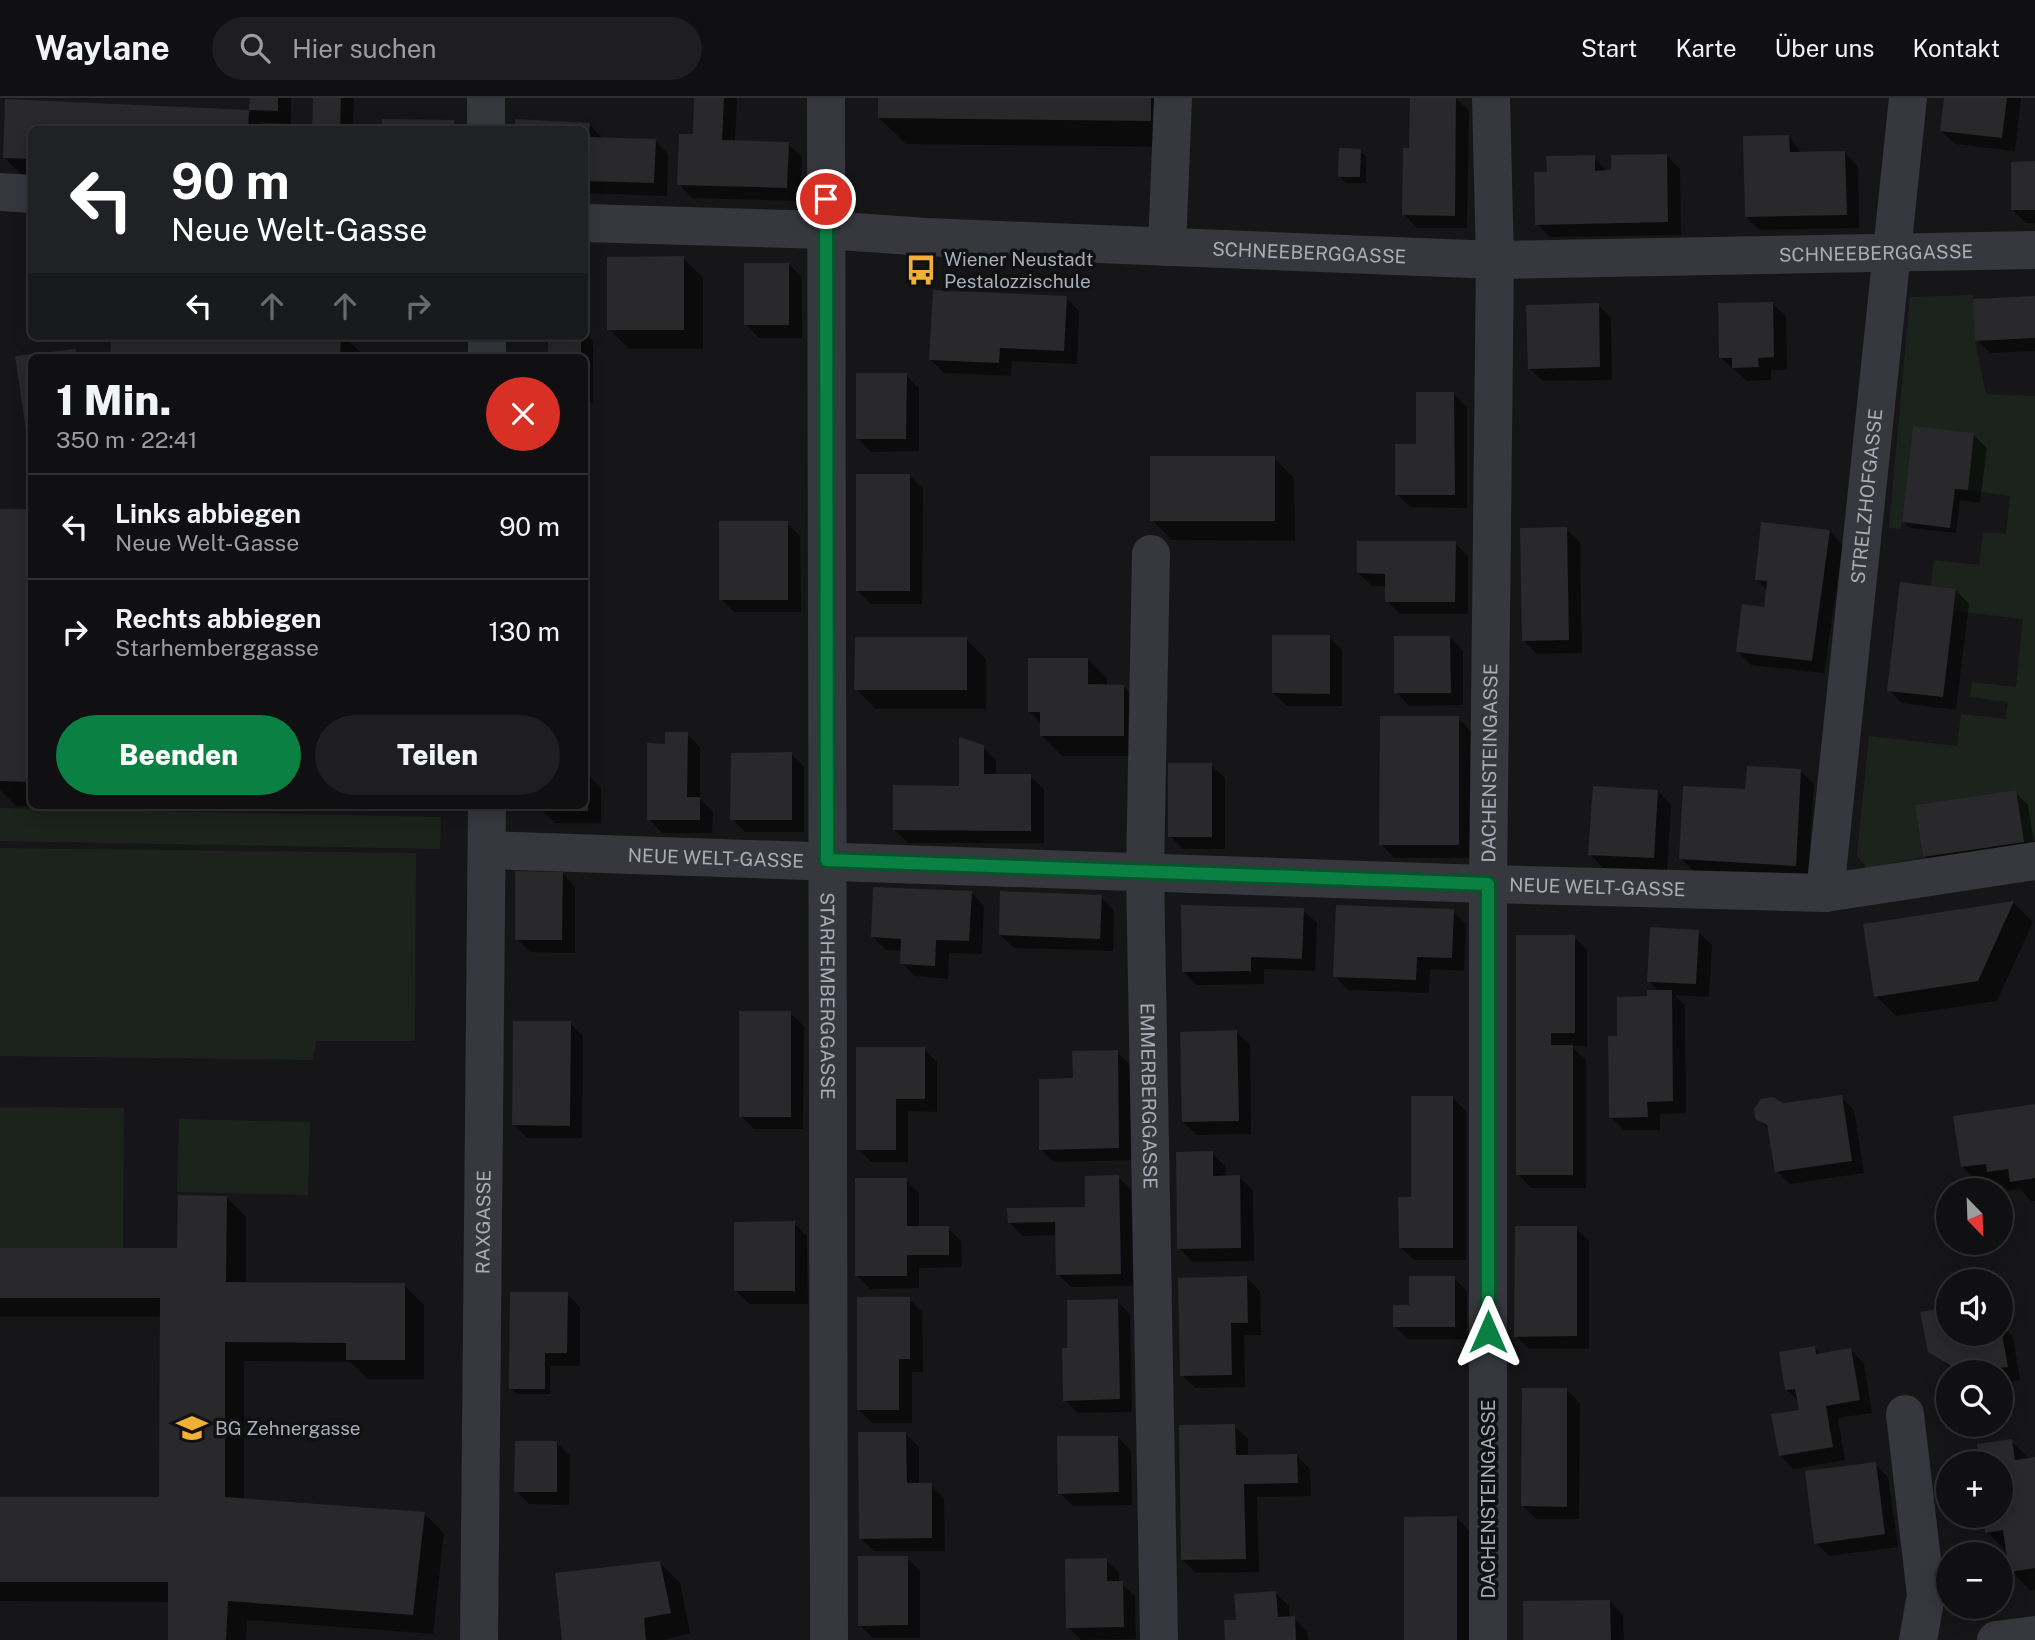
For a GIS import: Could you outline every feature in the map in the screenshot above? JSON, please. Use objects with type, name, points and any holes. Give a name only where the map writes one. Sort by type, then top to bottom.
[{"type":"street","points":[[485,98],[486,126]]},
{"type":"street","name":"STARHEMBERGGASSE","points":[[826,98],[830,1640]]},
{"type":"street","points":[[1167,247],[1173,98]]},
{"type":"street","name":"DACHENSTEINGASSE","points":[[1488,1640],[1488,884],[1495,260],[1491,98]]},
{"type":"street","name":"STRELZHOFGASSE","points":[[1825,893],[1908,98]]},
{"type":"street","points":[[0,192],[28,194]]},
{"type":"street","name":"SCHNEEBERGGASSE","points":[[588,223],[826,230],[1495,260],[2035,250]]},
{"type":"street","name":"EMMERBERGGASSE","points":[[1151,554],[1145,872],[1159,1640]]},
{"type":"street","name":"RAXGASSE","points":[[479,1640],[486,809]]},
{"type":"street","name":"NEUE WELT-GASSE","points":[[486,850],[1825,893],[2035,862]]},
{"type":"street","points":[[1905,1414],[1926,1595],[1918,1640]]},
{"type":"street","points":[[1996,1640],[2035,1634]]},
{"type":"shaded area","points":[[1973,295],[1975,341],[1986,394],[2035,396],[2035,841],[2024,842],[2015,790],[1915,805],[1923,857],[1867,868],[1857,856],[1869,736],[1957,746],[1961,714],[2006,719],[2008,702],[1970,697],[1972,682],[2016,687],[2023,619],[1954,611],[1956,589],[1931,586],[1934,560],[1979,565],[1983,532],[2006,534],[2010,496],[1968,490],[1974,433],[1913,427],[1901,529],[1889,528],[1910,297]]},
{"type":"shaded area","points":[[0,808],[441,817],[440,849],[0,841]]},
{"type":"shaded area","points":[[0,848],[416,853],[415,1041],[316,1041],[313,1060],[0,1056]]},
{"type":"shaded area","points":[[0,1107],[124,1108],[123,1248],[0,1248]]},
{"type":"shaded area","points":[[179,1119],[310,1122],[308,1195],[177,1192]]},
{"type":"building","points":[[250,98],[278,98],[278,111],[249,110]]},
{"type":"building","points":[[313,98],[341,98],[340,126],[312,126]]},
{"type":"building","points":[[694,98],[724,98],[722,140],[789,142],[787,188],[677,185],[679,134],[693,134]]},
{"type":"building","points":[[878,98],[1151,98],[1151,121],[878,118]]},
{"type":"building","points":[[1410,98],[1456,98],[1455,216],[1402,215],[1403,148],[1409,148]]},
{"type":"building","points":[[1944,98],[2007,98],[2002,138],[1940,131]]},
{"type":"building","points":[[5,99],[249,110],[248,126],[28,126],[28,159],[3,158]]},
{"type":"building","points":[[382,119],[454,120],[454,126],[382,126]]},
{"type":"building","points":[[515,119],[590,123],[589,137],[656,139],[654,183],[588,181],[588,126],[515,126]]},
{"type":"building","points":[[1789,135],[1790,152],[1845,151],[1847,215],[1745,217],[1743,136]]},
{"type":"building","points":[[1339,148],[1361,149],[1360,177],[1338,177]]},
{"type":"building","points":[[1667,154],[1668,222],[1535,225],[1534,172],[1547,172],[1546,156],[1595,155],[1595,171],[1611,170],[1611,155]]},
{"type":"building","points":[[2035,161],[2035,210],[2011,210],[2011,162]]},
{"type":"building","points":[[684,256],[684,330],[607,330],[607,257]]},
{"type":"building","points":[[744,263],[789,263],[789,325],[744,325]]},
{"type":"building","points":[[933,290],[1067,296],[1064,351],[1000,348],[999,363],[929,360]]},
{"type":"building","points":[[2035,296],[2035,338],[1975,341],[1973,299]]},
{"type":"building","points":[[1773,302],[1774,357],[1758,358],[1759,367],[1732,368],[1732,358],[1719,358],[1718,303]]},
{"type":"building","points":[[1599,303],[1600,367],[1528,369],[1526,305]]},
{"type":"building","points":[[111,340],[341,340],[340,354],[110,354]]},
{"type":"building","points":[[548,340],[581,340],[581,354],[548,354]]},
{"type":"building","points":[[76,349],[77,354],[32,354]]},
{"type":"building","points":[[28,355],[28,444],[15,356]]},
{"type":"building","points":[[856,373],[907,373],[906,439],[856,439]]},
{"type":"building","points":[[1416,392],[1454,392],[1455,495],[1395,495],[1395,444],[1416,444]]},
{"type":"building","points":[[1913,426],[1974,433],[1968,490],[1955,489],[1950,528],[1902,522]]},
{"type":"building","points":[[1150,456],[1275,456],[1275,521],[1150,521]]},
{"type":"building","points":[[856,474],[910,474],[910,591],[856,591]]},
{"type":"building","points":[[0,509],[28,509],[28,782],[0,781]]},
{"type":"building","points":[[719,521],[788,521],[788,600],[719,600]]},
{"type":"building","points":[[1761,522],[1830,530],[1812,661],[1736,652],[1742,604],[1764,607],[1767,581],[1755,580]]},
{"type":"building","points":[[1567,527],[1569,640],[1522,641],[1520,528]]},
{"type":"building","points":[[1357,541],[1456,541],[1455,602],[1385,602],[1385,574],[1357,573]]},
{"type":"building","points":[[1900,582],[1956,589],[1943,697],[1887,691]]},
{"type":"building","points":[[1272,635],[1330,635],[1330,694],[1272,693]]},
{"type":"building","points":[[1394,636],[1450,636],[1451,693],[1394,693]]},
{"type":"building","points":[[855,637],[967,637],[967,690],[854,690]]},
{"type":"building","points":[[1028,658],[1088,658],[1088,684],[1124,685],[1124,736],[1040,736],[1040,712],[1028,712]]},
{"type":"building","points":[[1380,716],[1459,716],[1459,845],[1379,845]]},
{"type":"building","points":[[665,732],[688,732],[687,797],[700,797],[700,820],[647,820],[647,743],[665,744]]},
{"type":"building","points":[[959,737],[984,745],[984,774],[1031,774],[1031,831],[893,830],[893,785],[959,786]]},
{"type":"building","points":[[792,752],[792,820],[730,820],[731,753]]},
{"type":"building","points":[[1168,763],[1212,763],[1212,837],[1168,837]]},
{"type":"building","points":[[1747,766],[1801,769],[1796,866],[1679,859],[1683,786],[1745,789]]},
{"type":"building","points":[[1593,786],[1658,790],[1654,858],[1588,855]]},
{"type":"building","points":[[2016,790],[2024,842],[1923,857],[1915,805]]},
{"type":"building","points":[[538,809],[588,809],[588,811]]},
{"type":"building","points":[[515,871],[563,872],[562,940],[515,940]]},
{"type":"building","points":[[873,887],[972,891],[969,941],[936,940],[935,966],[900,964],[901,939],[871,937]]},
{"type":"building","points":[[1000,891],[1102,895],[1100,939],[999,935]]},
{"type":"building","points":[[2014,901],[1978,981],[1874,997],[1863,924]]},
{"type":"building","points":[[1181,905],[1304,908],[1302,959],[1251,957],[1251,971],[1182,972]]},
{"type":"building","points":[[1336,905],[1454,909],[1452,958],[1417,957],[1416,980],[1333,977]]},
{"type":"building","points":[[1650,927],[1699,930],[1696,984],[1647,982]]},
{"type":"building","points":[[1516,935],[1575,935],[1575,1033],[1551,1033],[1551,1045],[1573,1045],[1573,1175],[1516,1175]]},
{"type":"building","points":[[1647,990],[1672,990],[1673,1101],[1647,1102],[1648,1117],[1609,1118],[1608,1036],[1617,1036],[1617,997],[1647,996]]},
{"type":"building","points":[[739,1011],[791,1011],[791,1117],[739,1117]]},
{"type":"building","points":[[513,1021],[571,1021],[570,1126],[512,1125]]},
{"type":"building","points":[[1237,1030],[1239,1121],[1182,1122],[1180,1032]]},
{"type":"building","points":[[856,1047],[925,1047],[925,1099],[896,1099],[896,1150],[856,1150]]},
{"type":"building","points":[[1118,1050],[1119,1148],[1039,1150],[1039,1079],[1073,1078],[1072,1051]]},
{"type":"building","points":[[1842,1095],[1852,1161],[1775,1172],[1767,1125],[1755,1119],[1754,1109],[1761,1099],[1773,1097],[1783,1103]]},
{"type":"building","points":[[1411,1096],[1453,1096],[1453,1248],[1399,1248],[1398,1197],[1411,1197]]},
{"type":"building","points":[[2035,1104],[2035,1178],[2013,1182],[2008,1169],[1987,1172],[1986,1164],[1961,1167],[1953,1116]]},
{"type":"building","points":[[1213,1151],[1213,1176],[1240,1175],[1241,1248],[1177,1249],[1176,1152]]},
{"type":"building","points":[[1119,1175],[1121,1274],[1056,1275],[1055,1222],[1008,1223],[1007,1208],[1085,1207],[1085,1176]]},
{"type":"building","points":[[855,1178],[907,1178],[907,1226],[949,1226],[949,1255],[907,1255],[907,1276],[855,1276]]},
{"type":"building","name":"BG Zehnergasse","points":[[178,1195],[227,1196],[226,1282],[405,1283],[405,1360],[346,1360],[346,1343],[225,1342],[225,1497],[425,1512],[413,1615],[228,1601],[226,1640],[168,1640],[168,1582],[0,1582],[0,1497],[159,1497],[160,1298],[0,1298],[0,1248],[177,1248]]},
{"type":"building","points":[[795,1221],[795,1291],[734,1291],[734,1222]]},
{"type":"building","points":[[1515,1226],[1577,1226],[1577,1336],[1514,1337]]},
{"type":"building","points":[[1247,1276],[1248,1323],[1231,1323],[1232,1375],[1180,1376],[1178,1278]]},
{"type":"building","points":[[1409,1276],[1455,1276],[1455,1327],[1393,1327],[1393,1305],[1409,1305]]},
{"type":"building","points":[[510,1292],[568,1292],[567,1353],[545,1353],[545,1389],[509,1389]]},
{"type":"building","points":[[857,1297],[910,1297],[910,1359],[899,1359],[899,1410],[857,1410]]},
{"type":"building","points":[[1118,1299],[1120,1399],[1063,1401],[1062,1348],[1067,1348],[1067,1300]]},
{"type":"building","points":[[1936,1309],[1936,1346],[2004,1346],[2007,1360],[1941,1360],[1928,1352],[1920,1312]]},
{"type":"building","points":[[1815,1346],[1816,1354],[1851,1348],[1860,1400],[1826,1406],[1833,1447],[1779,1456],[1771,1414],[1799,1410],[1795,1389],[1785,1390],[1779,1352]]},
{"type":"building","points":[[1522,1388],[1567,1388],[1567,1507],[1521,1506]]},
{"type":"building","points":[[1235,1424],[1236,1455],[1297,1454],[1298,1483],[1244,1484],[1246,1559],[1181,1560],[1179,1425]]},
{"type":"building","points":[[858,1432],[906,1432],[907,1483],[932,1483],[932,1538],[859,1539]]},
{"type":"building","points":[[1057,1436],[1118,1436],[1119,1492],[1058,1494]]},
{"type":"building","points":[[2012,1439],[2015,1460],[2035,1457],[2035,1568],[2013,1571],[2013,1542],[2005,1542],[2003,1530],[1985,1533],[1984,1528],[2013,1528],[2013,1451],[1978,1451],[1977,1444]]},
{"type":"building","points":[[515,1441],[557,1441],[557,1492],[514,1492]]},
{"type":"building","points":[[1876,1462],[1885,1534],[1814,1544],[1805,1471]]},
{"type":"building","points":[[1457,1516],[1457,1640],[1404,1640],[1404,1517]]},
{"type":"building","points":[[858,1556],[908,1556],[908,1625],[858,1626]]},
{"type":"building","points":[[1107,1558],[1107,1581],[1123,1581],[1124,1627],[1066,1628],[1065,1559]]},
{"type":"building","points":[[660,1561],[671,1613],[644,1618],[646,1640],[562,1640],[555,1573]]},
{"type":"building","points":[[1276,1591],[1278,1617],[1295,1616],[1296,1640],[1225,1640],[1224,1620],[1236,1620],[1234,1594]]},
{"type":"building","points":[[1610,1600],[1611,1640],[1523,1640],[1523,1601]]},
{"type":"place","name":"Wiener Neustadt Pestalozzischule","points":[[921,270]]},
{"type":"place","name":"BG Zehnergasse","points":[[192,1428]]},
{"type":"route","points":[[826,199],[827,860],[1488,884],[1488,1332]]}]
